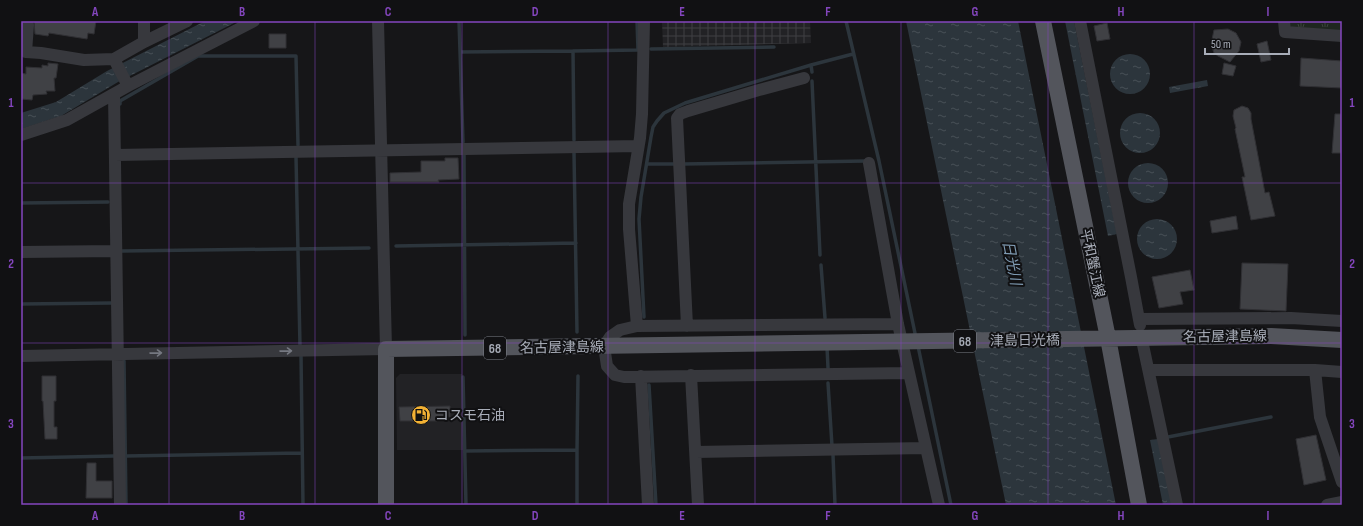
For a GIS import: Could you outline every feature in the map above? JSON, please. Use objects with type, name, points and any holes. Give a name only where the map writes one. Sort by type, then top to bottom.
[{"type":"main road","name":"平和蟹江線","points":[[1043,21],[1108,338],[1139,505]]},
{"type":"main road","name":"名古屋津島線","points":[[1108,338],[1271,336],[1342,340]]},
{"type":"main road","name":"津島日光橋","points":[[822,343],[1108,338]]},
{"type":"main road","name":"名古屋津島線","points":[[386,349],[822,343]]},
{"type":"main road","points":[[386,349],[386,505]]},
{"type":"street","points":[[26,21],[28,25],[26,52],[84,60],[115,61],[144,42],[187,21]]},
{"type":"street","points":[[144,21],[144,42]]},
{"type":"street","points":[[21,135],[67,120],[114,94],[128,84],[254,21]]},
{"type":"street","points":[[21,356],[386,349],[378,21]]},
{"type":"street","points":[[637,326],[629,229],[629,204],[642,114],[644,21]]},
{"type":"street","points":[[1080,21],[1139,322],[1291,318],[1342,321]]},
{"type":"street","points":[[1284,21],[1285,32],[1342,36]]},
{"type":"street","points":[[115,61],[128,84]]},
{"type":"street","points":[[687,326],[676,118],[680,114],[688,111],[804,78]]},
{"type":"street","points":[[114,94],[120,505]]},
{"type":"street","points":[[115,154],[638,146]]},
{"type":"street","points":[[869,163],[898,324],[939,505]]},
{"type":"street","points":[[21,252],[116,251]]},
{"type":"street","points":[[898,324],[637,326],[620,330],[610,337],[604,346],[607,366],[615,375],[624,377],[909,373]]},
{"type":"street","points":[[1143,345],[1176,505]]},
{"type":"street","points":[[1149,370],[1315,370],[1342,372]]},
{"type":"street","points":[[1315,370],[1320,417],[1342,482]]},
{"type":"street","points":[[691,375],[698,505]]},
{"type":"street","points":[[641,376],[648,505]]},
{"type":"street","points":[[696,452],[926,448]]},
{"type":"street","points":[[1327,505],[1342,502]]},
{"type":"shaded area","points":[[662,21],[810,21],[811,43],[663,47]]},
{"type":"shaded area","points":[[400,374],[462,374],[463,450],[397,450],[396,378]]},
{"type":"green space","points":[[1286,21],[1342,21],[1342,32],[1289,28]]},
{"type":"water","points":[[205,21],[238,21],[118,82],[61,116],[21,129],[21,113],[56,102],[107,71]]},
{"type":"water","name":"日光川","points":[[906,21],[1018,21],[1116,505],[1006,505]]},
{"type":"water","points":[[1065,21],[1074,21],[1117,234],[1108,236]]},
{"type":"water","points":[[1130,54],[1138,56],[1144,60],[1148,66],[1150,74],[1148,82],[1144,88],[1138,92],[1130,94],[1122,92],[1116,88],[1112,82],[1110,74],[1112,66],[1116,60],[1122,56]]},
{"type":"water","points":[[1207,80],[1208,86],[1170,93],[1169,87]]},
{"type":"water","points":[[1136,113],[1144,113],[1151,116],[1157,122],[1160,133],[1157,144],[1151,150],[1144,153],[1136,153],[1129,150],[1123,144],[1120,137],[1120,129],[1123,122],[1129,116]]},
{"type":"water","points":[[1152,163],[1159,166],[1165,172],[1168,183],[1167,191],[1159,200],[1152,203],[1144,203],[1137,200],[1129,191],[1128,179],[1131,172],[1140,164]]},
{"type":"water","points":[[1157,219],[1165,221],[1171,225],[1175,231],[1177,239],[1175,247],[1171,253],[1165,257],[1157,259],[1149,257],[1143,253],[1139,247],[1137,239],[1139,231],[1143,225],[1149,221]]},
{"type":"water","points":[[1158,439],[1172,505],[1163,505],[1150,440]]},
{"type":"building","points":[[34,21],[96,21],[94,34],[88,33],[87,39],[49,33],[48,36],[35,34]]},
{"type":"building","points":[[1107,23],[1110,39],[1097,41],[1094,26]]},
{"type":"building","points":[[1228,29],[1236,33],[1241,42],[1239,51],[1230,62],[1214,53],[1211,44],[1214,30]]},
{"type":"building","points":[[269,34],[286,34],[286,48],[269,48]]},
{"type":"building","points":[[1267,41],[1271,60],[1261,62],[1257,44]]},
{"type":"building","points":[[1301,58],[1342,61],[1342,88],[1300,86]]},
{"type":"building","points":[[48,63],[58,64],[56,78],[54,78],[55,91],[46,91],[47,94],[33,95],[32,100],[21,99],[21,73],[26,74],[26,67],[42,68],[42,65],[48,66]]},
{"type":"building","points":[[1224,63],[1236,66],[1233,76],[1222,74]]},
{"type":"building","points":[[1242,106],[1248,108],[1251,113],[1265,193],[1269,192],[1275,216],[1251,220],[1242,177],[1245,177],[1233,116],[1234,110]]},
{"type":"building","points":[[1335,114],[1342,114],[1342,153],[1332,153]]},
{"type":"building","points":[[445,158],[458,158],[459,179],[438,180],[439,182],[390,182],[390,173],[421,172],[421,161],[445,161]]},
{"type":"building","points":[[1236,216],[1238,229],[1212,233],[1210,221]]},
{"type":"building","points":[[1242,263],[1288,264],[1286,311],[1240,309]]},
{"type":"building","points":[[1190,270],[1194,290],[1180,292],[1183,304],[1159,308],[1152,277]]},
{"type":"building","points":[[42,376],[56,376],[54,427],[57,427],[57,439],[45,439]]},
{"type":"building","points":[[450,406],[450,417],[437,417],[437,421],[400,421],[399,407]]},
{"type":"building","points":[[1316,435],[1326,480],[1304,485],[1296,439]]},
{"type":"building","points":[[87,463],[96,463],[96,481],[112,481],[112,498],[86,498]]},
{"type":"waterway","points":[[459,21],[463,142]]},
{"type":"waterway","points":[[574,140],[573,51],[638,50],[637,21]]},
{"type":"waterway","points":[[846,21],[879,161],[916,338]]},
{"type":"waterway","points":[[651,49],[774,47]]},
{"type":"waterway","points":[[460,52],[573,51]]},
{"type":"waterway","points":[[644,317],[639,219],[641,197],[651,137],[653,127],[657,121],[664,113],[685,103],[853,54]]},
{"type":"waterway","points":[[120,104],[120,101],[198,56],[296,56],[298,145]]},
{"type":"waterway","points":[[811,65],[812,72]]},
{"type":"waterway","points":[[812,81],[820,255]]},
{"type":"waterway","points":[[574,153],[577,332]]},
{"type":"waterway","points":[[464,154],[465,335]]},
{"type":"waterway","points":[[296,157],[300,346]]},
{"type":"waterway","points":[[683,164],[865,161]]},
{"type":"waterway","points":[[647,164],[674,164]]},
{"type":"waterway","points":[[21,203],[108,202]]},
{"type":"waterway","points":[[396,246],[576,243]]},
{"type":"waterway","points":[[122,251],[369,248]]},
{"type":"waterway","points":[[821,265],[825,318]]},
{"type":"waterway","points":[[21,304],[112,303]]},
{"type":"waterway","points":[[918,346],[951,505]]},
{"type":"waterway","points":[[827,347],[828,368]]},
{"type":"waterway","points":[[301,355],[303,505]]},
{"type":"waterway","points":[[124,361],[126,505]]},
{"type":"waterway","points":[[577,505],[578,376]]},
{"type":"waterway","points":[[463,377],[466,505]]},
{"type":"waterway","points":[[828,383],[832,446]]},
{"type":"waterway","points":[[649,385],[656,505]]},
{"type":"waterway","points":[[1168,437],[1271,417]]},
{"type":"waterway","points":[[465,451],[577,450]]},
{"type":"waterway","points":[[126,456],[302,453]]},
{"type":"waterway","points":[[833,455],[835,505]]},
{"type":"waterway","points":[[21,458],[114,456]]},
{"type":"place","name":"コスモ石油","points":[[421,415]]}]
